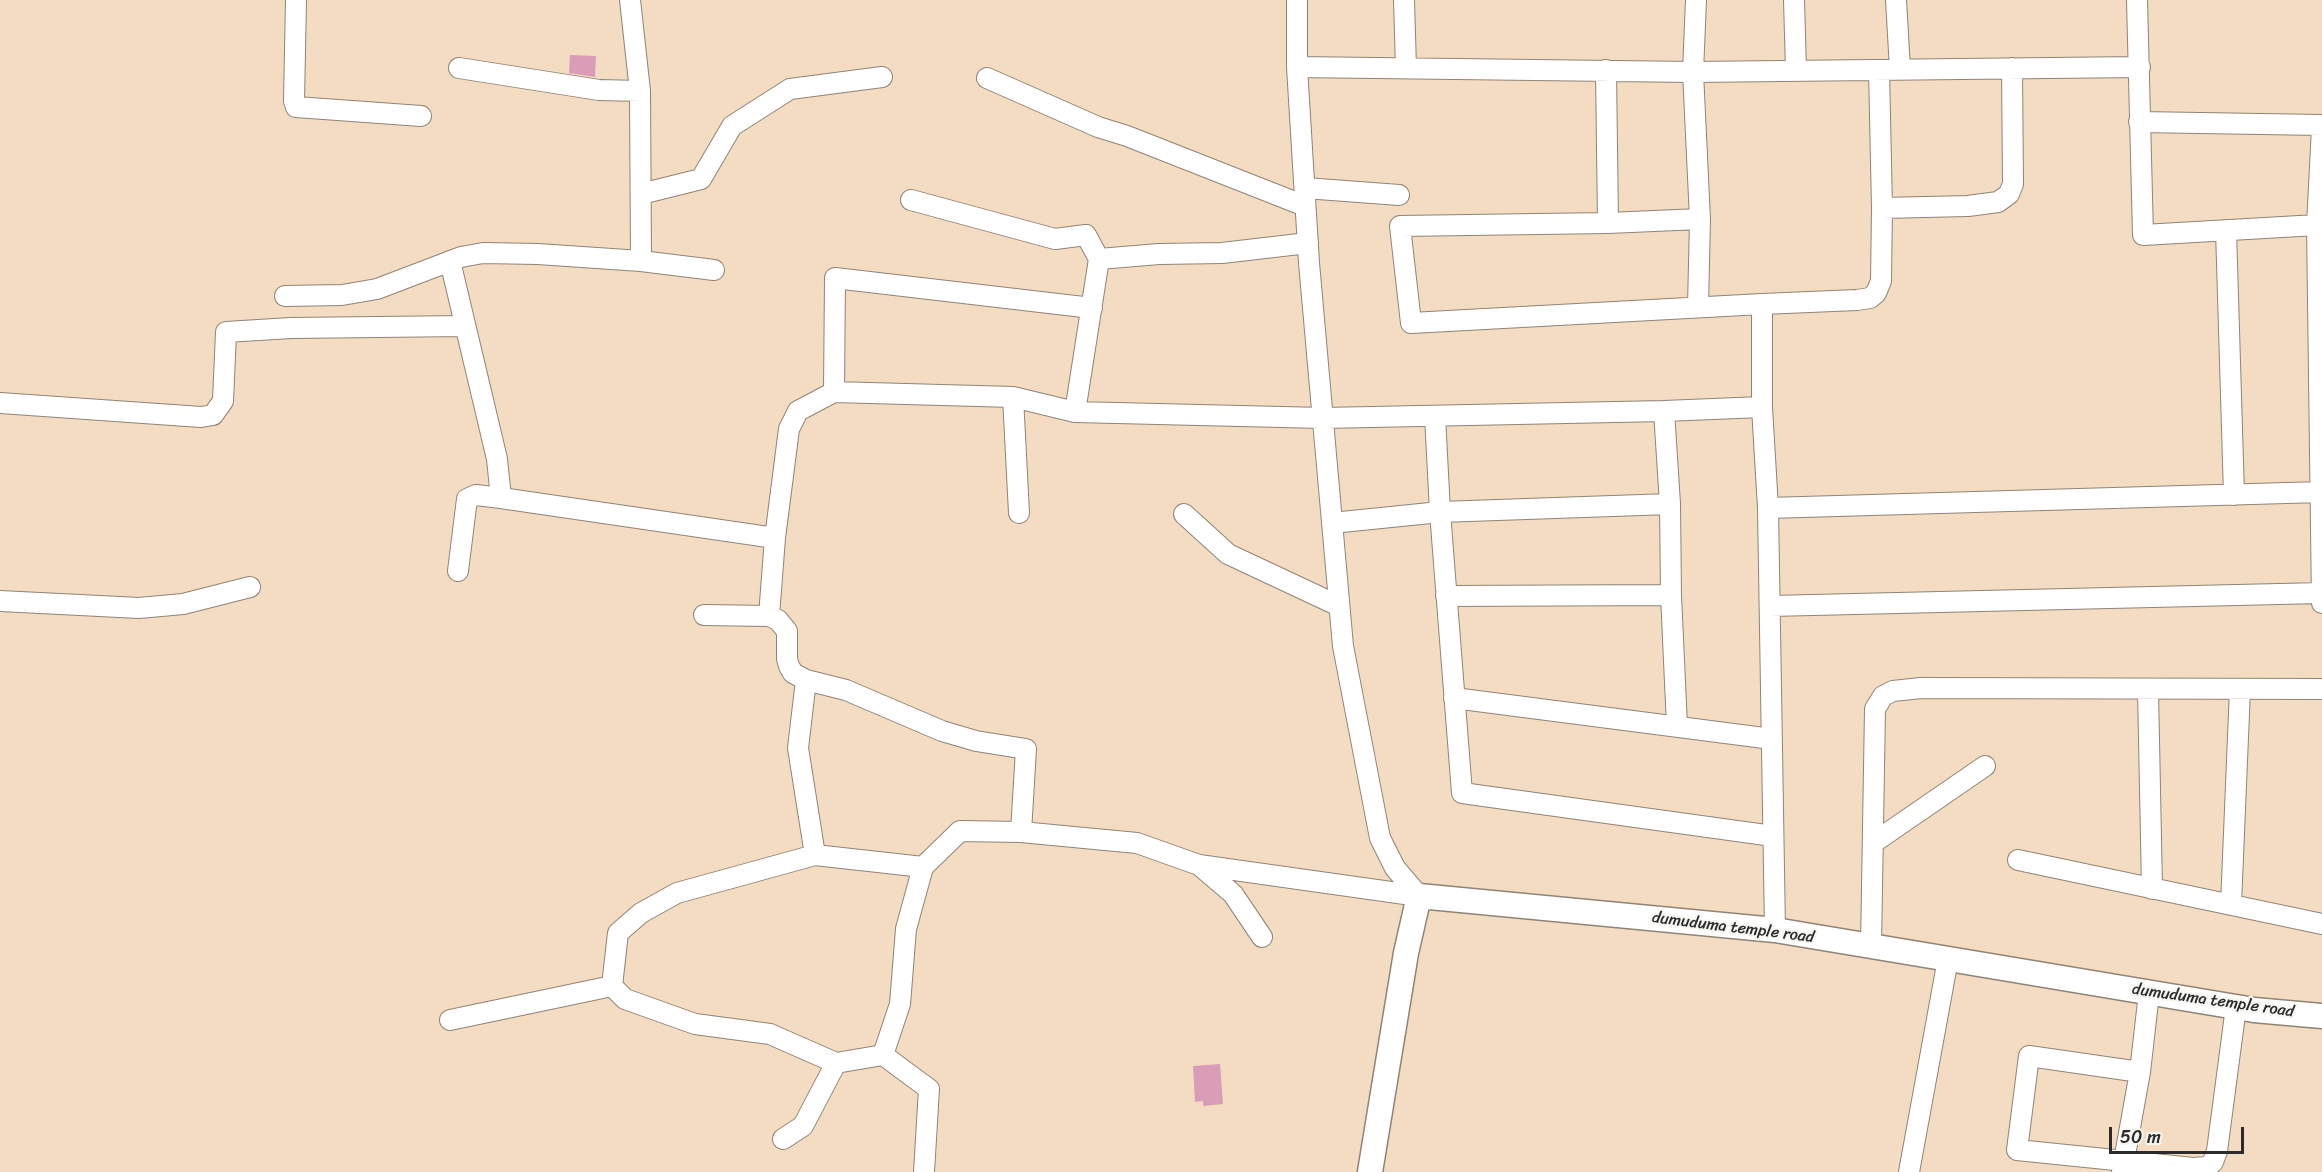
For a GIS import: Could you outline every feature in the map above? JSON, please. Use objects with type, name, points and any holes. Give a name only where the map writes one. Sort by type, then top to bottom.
[{"type":"street","points":[[296,0],[294,101],[296,107],[420,116]]},
{"type":"street","points":[[630,0],[640,91],[641,261]]},
{"type":"street","points":[[1297,0],[1298,67],[1308,243],[1343,646],[1380,838],[1395,868],[1419,896]]},
{"type":"street","points":[[1404,0],[1406,68]]},
{"type":"street","points":[[1696,0],[1693,72],[1700,219],[1698,307]]},
{"type":"street","points":[[1794,0],[1796,71]]},
{"type":"street","points":[[1896,0],[1900,69]]},
{"type":"street","points":[[2137,0],[2143,235],[2317,225]]},
{"type":"street","points":[[1298,67],[1693,72],[2140,67]]},
{"type":"street","points":[[459,68],[599,90],[640,91]]},
{"type":"street","points":[[1882,208],[1968,206],[1998,202],[2009,194],[2013,184],[2012,68]]},
{"type":"street","points":[[1700,219],[1608,223],[1400,226],[1411,323],[1870,298],[1876,293],[1881,281],[1879,69]]},
{"type":"street","points":[[1606,70],[1608,223]]},
{"type":"street","points":[[641,194],[701,178],[732,126],[790,89],[882,77]]},
{"type":"street","points":[[987,78],[1098,127],[1305,197],[1399,195]]},
{"type":"street","points":[[2139,122],[2322,126],[2317,225],[2322,603]]},
{"type":"street","points":[[911,200],[1055,240],[1086,235],[1099,259],[1076,412]]},
{"type":"street","points":[[2226,230],[2234,495]]},
{"type":"street","points":[[1099,259],[1159,254],[1222,253],[1308,243]]},
{"type":"street","points":[[285,296],[342,295],[376,289],[450,261],[483,253],[641,261],[714,270]]},
{"type":"street","points":[[450,261],[497,459],[501,498]]},
{"type":"street","points":[[834,392],[835,278],[1092,308]]},
{"type":"street","points":[[1762,304],[1762,407],[1768,508],[1770,606],[1774,930]]},
{"type":"street","points":[[0,404],[201,417],[213,415],[223,401],[226,332],[291,328],[464,326]]},
{"type":"street","points":[[769,616],[789,429],[798,411],[834,392],[1012,397],[1076,412],[1323,418],[1762,407]]},
{"type":"street","points":[[1012,397],[1019,513]]},
{"type":"street","points":[[1664,411],[1670,504],[1671,595],[1677,726]]},
{"type":"street","points":[[1435,416],[1446,597],[1462,793],[1773,836]]},
{"type":"street","points":[[1768,508],[2321,492]]},
{"type":"street","points":[[458,572],[467,499],[476,495],[776,538]]},
{"type":"street","points":[[1332,523],[1440,512],[1670,504]]},
{"type":"street","points":[[1184,514],[1228,554],[1339,606]]},
{"type":"street","points":[[0,601],[139,608],[183,603],[250,587]]},
{"type":"street","points":[[1770,606],[2322,592]]},
{"type":"street","points":[[1446,597],[1671,595]]},
{"type":"street","points":[[704,615],[769,616],[784,626],[787,632],[789,666],[794,673],[806,680],[846,690],[942,731],[976,741],[1026,749],[1021,832]]},
{"type":"street","points":[[806,680],[798,748],[814,855]]},
{"type":"street","points":[[1871,947],[1875,709],[1883,696],[1893,691],[1921,688],[2322,689]]},
{"type":"street","points":[[2231,905],[2240,689]]},
{"type":"street","points":[[2148,690],[2152,889]]},
{"type":"street","points":[[1454,698],[1772,739]]},
{"type":"street","points":[[1873,843],[1985,766]]},
{"type":"street","points":[[883,1055],[900,1004],[906,930],[923,867],[960,831],[1021,832],[1137,843],[1198,864],[1419,896]]},
{"type":"street","points":[[612,986],[618,933],[641,913],[677,893],[814,855],[923,867]]},
{"type":"street","points":[[2018,860],[2322,924]]},
{"type":"street","points":[[1198,864],[1233,894],[1262,937]]},
{"type":"street","points":[[1370,1172],[1406,953],[1419,896]]},
{"type":"street","name":"dumuduma temple road","points":[[1419,896],[1774,930],[2236,1007],[2322,1016]]},
{"type":"street","points":[[1909,1172],[1948,960]]},
{"type":"street","points":[[450,1020],[612,986]]},
{"type":"street","points":[[612,986],[625,999],[695,1024],[771,1034],[836,1063],[883,1055],[928,1089],[924,1172]]},
{"type":"street","points":[[2123,1166],[2140,1072],[2149,993]]},
{"type":"street","points":[[2140,1072],[2029,1056],[2017,1150],[2123,1166],[2207,1167],[2213,1162],[2217,1151],[2236,1007]]},
{"type":"street","points":[[783,1139],[803,1126],[836,1063]]},
{"type":"building","points":[[570,55],[596,56],[595,77],[569,73]]},
{"type":"building","points":[[1220,1064],[1223,1104],[1203,1106],[1203,1101],[1195,1102],[1193,1066]]}]
